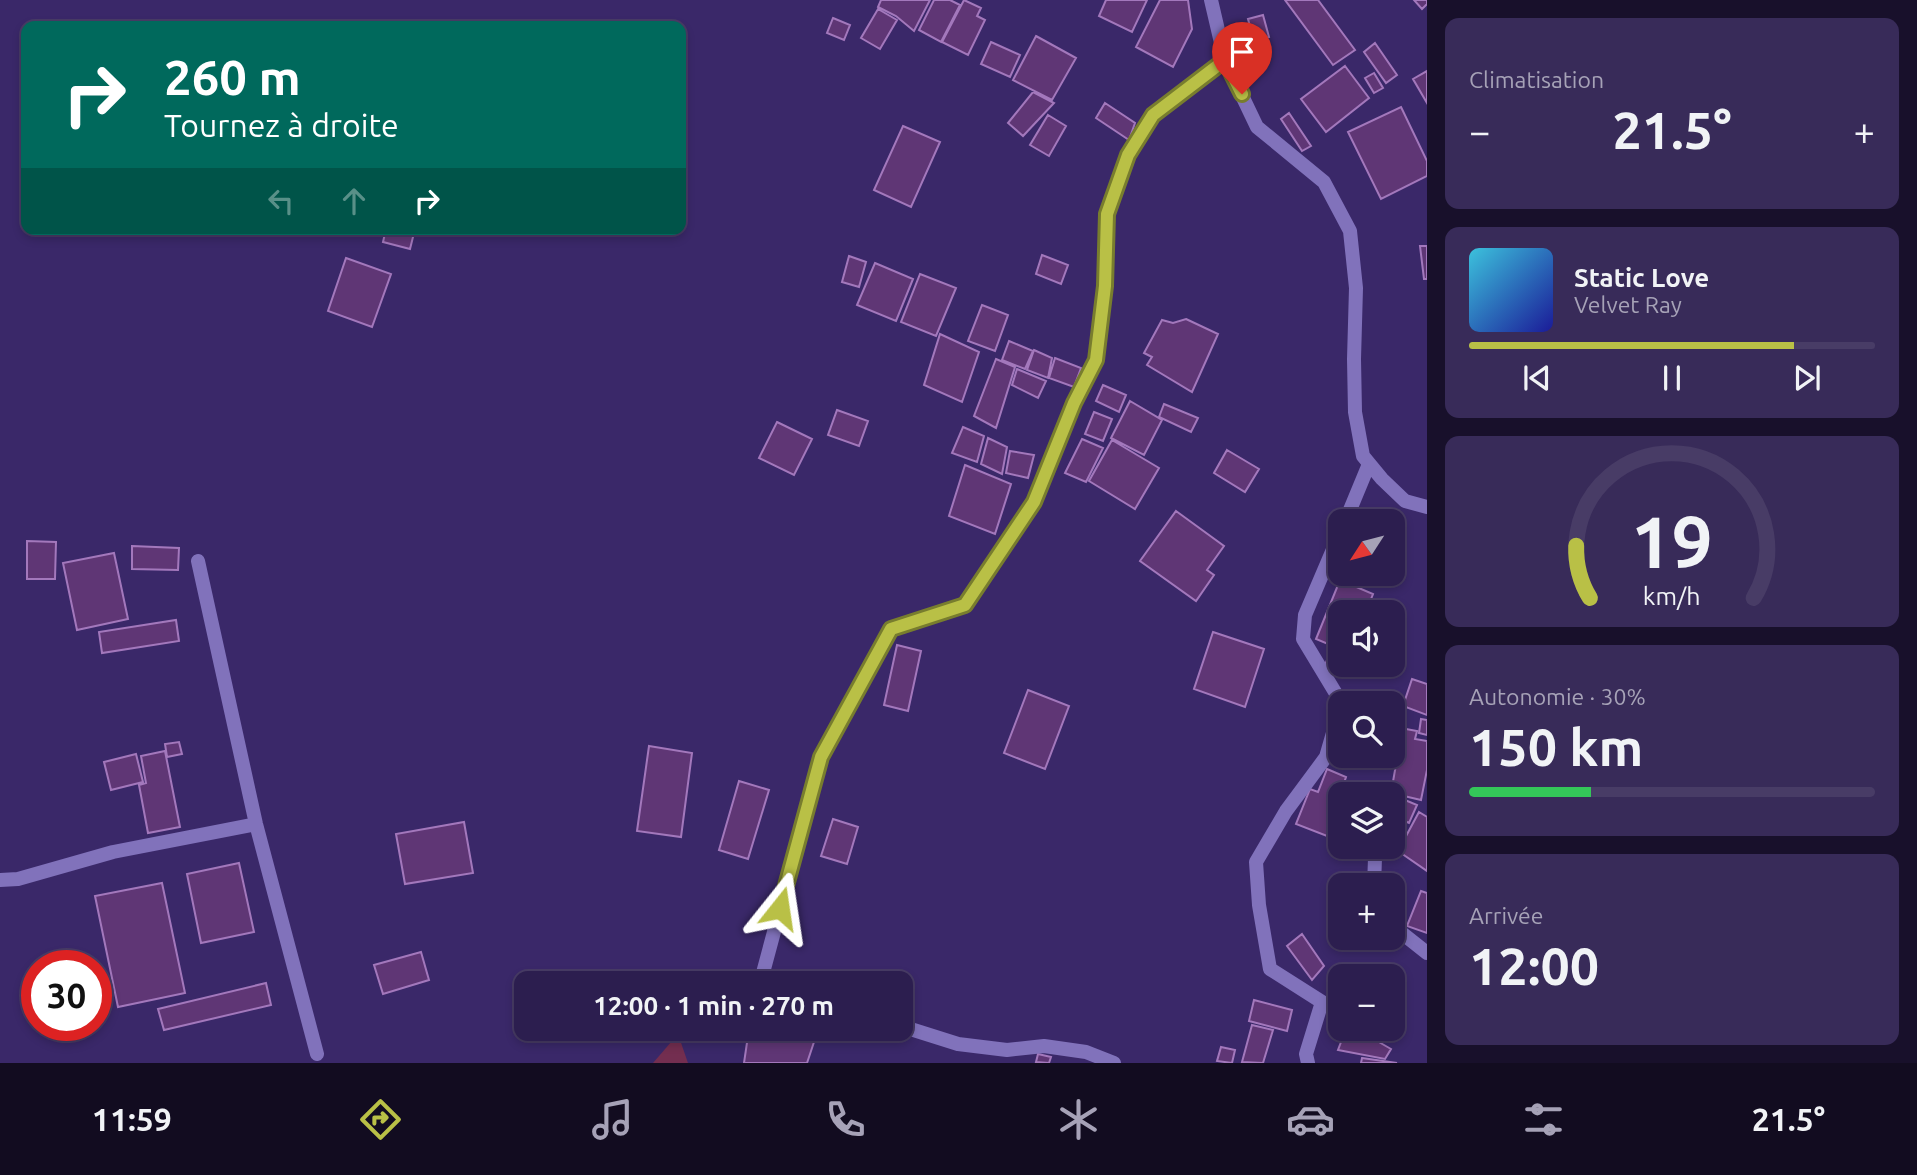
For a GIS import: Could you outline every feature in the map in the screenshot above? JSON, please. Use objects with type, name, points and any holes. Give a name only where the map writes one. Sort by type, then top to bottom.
[{"type":"street","points":[[1210,0],[1225,60],[1257,127],[1324,182],[1350,231],[1356,288],[1355,412],[1363,456],[1382,479],[1405,500],[1427,507]]},
{"type":"street","points":[[763,971],[821,757],[891,629],[965,605],[1034,502],[1074,403],[1096,360],[1105,286],[1107,214],[1128,155],[1153,115],[1225,60]]},
{"type":"street","points":[[1350,509],[1369,464]]},
{"type":"street","points":[[198,561],[256,824],[317,1054]]},
{"type":"street","points":[[1308,1063],[1306,1054],[1322,1002],[1270,969],[1259,905],[1256,862],[1286,811],[1326,757],[1335,726],[1338,697],[1303,639],[1305,615],[1328,561]]},
{"type":"street","points":[[0,880],[18,880],[113,852],[256,824]]},
{"type":"street","points":[[1405,936],[1427,953]]},
{"type":"street","points":[[913,1030],[958,1044],[1007,1050],[1044,1046],[1086,1052],[1114,1063]]},
{"type":"shaded area","points":[[672,1041],[680,1041],[688,1063],[653,1063]]},
{"type":"building","points":[[881,0],[930,0],[914,31],[896,16],[878,7]]},
{"type":"building","points":[[934,0],[950,0],[960,5],[941,42],[919,30]]},
{"type":"building","points":[[964,0],[981,8],[977,16],[985,20],[968,55],[942,42]]},
{"type":"building","points":[[1106,0],[1147,0],[1132,32],[1099,16]]},
{"type":"building","points":[[1160,0],[1188,0],[1192,29],[1173,67],[1136,47]]},
{"type":"building","points":[[1285,0],[1318,0],[1355,50],[1333,65]]},
{"type":"building","points":[[1414,0],[1427,0],[1427,4],[1422,9]]},
{"type":"building","points":[[878,9],[897,20],[880,49],[861,38]]},
{"type":"building","points":[[1263,15],[1269,37],[1254,41],[1248,19]]},
{"type":"building","points":[[833,18],[850,25],[844,40],[827,33]]},
{"type":"building","points":[[1036,36],[1076,58],[1052,100],[1013,80]]},
{"type":"building","points":[[991,42],[1020,55],[1010,77],[981,64]]},
{"type":"building","points":[[1375,43],[1397,75],[1386,83],[1364,52]]},
{"type":"building","points":[[1345,66],[1369,98],[1326,132],[1301,99]]},
{"type":"building","points":[[1427,71],[1427,103],[1413,79]]},
{"type":"building","points":[[1374,73],[1383,88],[1374,93],[1365,78]]},
{"type":"building","points":[[1033,92],[1054,103],[1023,136],[1008,123]]},
{"type":"building","points":[[1105,103],[1135,123],[1129,140],[1096,118]]},
{"type":"building","points":[[1401,107],[1427,161],[1427,176],[1381,199],[1348,132]]},
{"type":"building","points":[[1289,113],[1311,146],[1302,151],[1281,119]]},
{"type":"building","points":[[1048,115],[1066,126],[1049,156],[1030,145]]},
{"type":"building","points":[[903,126],[940,142],[911,207],[874,190]]},
{"type":"building","points":[[385,235],[414,235],[410,249],[383,242]]},
{"type":"building","points":[[1420,246],[1427,246],[1427,279],[1424,279]]},
{"type":"building","points":[[1042,255],[1068,265],[1061,284],[1036,274]]},
{"type":"building","points":[[849,256],[866,262],[859,287],[842,282]]},
{"type":"building","points":[[346,258],[391,274],[372,327],[328,311]]},
{"type":"building","points":[[875,263],[913,279],[896,321],[857,305]]},
{"type":"building","points":[[920,274],[956,288],[936,336],[901,322]]},
{"type":"building","points":[[982,305],[1008,315],[995,351],[968,341]]},
{"type":"building","points":[[1186,319],[1218,334],[1192,392],[1147,365],[1152,357],[1144,353],[1162,320],[1173,323]]},
{"type":"building","points":[[940,334],[979,352],[962,402],[924,385]]},
{"type":"building","points":[[1009,341],[1033,351],[1025,369],[1002,360]]},
{"type":"building","points":[[1034,350],[1052,358],[1048,378],[1027,370]]},
{"type":"building","points":[[1055,358],[1081,368],[1074,387],[1049,378]]},
{"type":"building","points":[[996,359],[1015,367],[996,428],[974,416]]},
{"type":"building","points":[[1017,369],[1046,381],[1038,398],[1012,385]]},
{"type":"building","points":[[1103,385],[1126,395],[1119,412],[1096,401]]},
{"type":"building","points":[[1130,401],[1162,420],[1144,455],[1111,438]]},
{"type":"building","points":[[1164,404],[1198,418],[1191,432],[1159,417]]},
{"type":"building","points":[[837,410],[868,421],[859,446],[828,435]]},
{"type":"building","points":[[1094,412],[1112,419],[1103,441],[1085,434]]},
{"type":"building","points":[[777,422],[812,439],[794,475],[759,458]]},
{"type":"building","points":[[963,427],[984,436],[977,462],[952,453]]},
{"type":"building","points":[[988,438],[1007,447],[1002,474],[981,464]]},
{"type":"building","points":[[1082,439],[1103,448],[1086,482],[1065,473]]},
{"type":"building","points":[[1112,440],[1159,468],[1135,509],[1089,481]]},
{"type":"building","points":[[1227,450],[1259,469],[1245,492],[1214,473]]},
{"type":"building","points":[[1010,451],[1034,455],[1028,478],[1006,473]]},
{"type":"building","points":[[965,465],[1011,484],[995,534],[949,516]]},
{"type":"building","points":[[1176,511],[1224,546],[1207,570],[1214,575],[1196,601],[1140,561]]},
{"type":"building","points":[[27,541],[56,542],[55,579],[27,579]]},
{"type":"building","points":[[132,546],[179,548],[178,570],[132,569]]},
{"type":"building","points":[[114,553],[128,619],[77,630],[63,563]]},
{"type":"building","points":[[1338,586],[1354,586],[1373,594],[1371,600],[1332,600]]},
{"type":"building","points":[[1328,610],[1328,644],[1316,639]]},
{"type":"building","points":[[176,620],[179,641],[102,653],[99,632]]},
{"type":"building","points":[[1213,632],[1264,649],[1245,707],[1194,689]]},
{"type":"building","points":[[897,645],[921,651],[908,711],[884,705]]},
{"type":"building","points":[[1412,679],[1427,684],[1427,715],[1405,707]]},
{"type":"building","points":[[1028,690],[1069,706],[1045,769],[1004,753]]},
{"type":"building","points":[[1421,719],[1427,720],[1427,735],[1419,733]]},
{"type":"building","points":[[1406,729],[1417,731],[1415,739],[1427,741],[1427,770],[1421,800],[1405,796],[1405,782],[1393,782],[1395,768],[1405,768]]},
{"type":"building","points":[[179,742],[182,754],[167,757],[165,744]]},
{"type":"building","points":[[649,746],[692,753],[681,837],[637,831]]},
{"type":"building","points":[[165,751],[180,827],[148,833],[139,785],[146,783],[141,756]]},
{"type":"building","points":[[136,754],[143,782],[111,790],[104,762]]},
{"type":"building","points":[[1327,769],[1346,777],[1344,782],[1328,782],[1328,836],[1296,824],[1310,789],[1318,792]]},
{"type":"building","points":[[739,781],[769,790],[748,859],[719,850]]},
{"type":"building","points":[[1405,800],[1417,805],[1409,823],[1405,821]]},
{"type":"building","points":[[1419,812],[1427,817],[1427,871],[1405,856],[1405,838]]},
{"type":"building","points":[[833,819],[858,827],[847,864],[821,856]]},
{"type":"building","points":[[464,822],[473,873],[405,884],[396,834]]},
{"type":"building","points":[[239,863],[254,932],[201,943],[187,874]]},
{"type":"building","points":[[162,883],[185,993],[118,1007],[112,978],[112,950],[106,950],[95,896]]},
{"type":"building","points":[[1421,891],[1427,893],[1427,933],[1407,926]]},
{"type":"building","points":[[1302,934],[1324,966],[1312,980],[1287,946]]},
{"type":"building","points":[[421,952],[429,980],[383,994],[374,965]]},
{"type":"building","points":[[266,983],[271,1005],[164,1030],[158,1009]]},
{"type":"building","points":[[1254,1000],[1292,1010],[1287,1031],[1249,1021]]},
{"type":"building","points":[[1252,1025],[1273,1030],[1263,1063],[1242,1062]]},
{"type":"building","points":[[747,1041],[814,1042],[807,1063],[744,1063]]},
{"type":"building","points":[[1341,1041],[1377,1041],[1391,1049],[1385,1059],[1338,1050]]},
{"type":"building","points":[[1221,1047],[1235,1050],[1232,1063],[1217,1061]]},
{"type":"building","points":[[1038,1054],[1051,1057],[1049,1063],[1036,1062]]},
{"type":"building","points":[[1362,1058],[1397,1063],[1361,1063]]},
{"type":"route","points":[[780,908],[821,757],[891,629],[965,605],[1034,502],[1074,403],[1096,360],[1105,286],[1107,214],[1128,155],[1153,115],[1225,60],[1242,94]]}]
